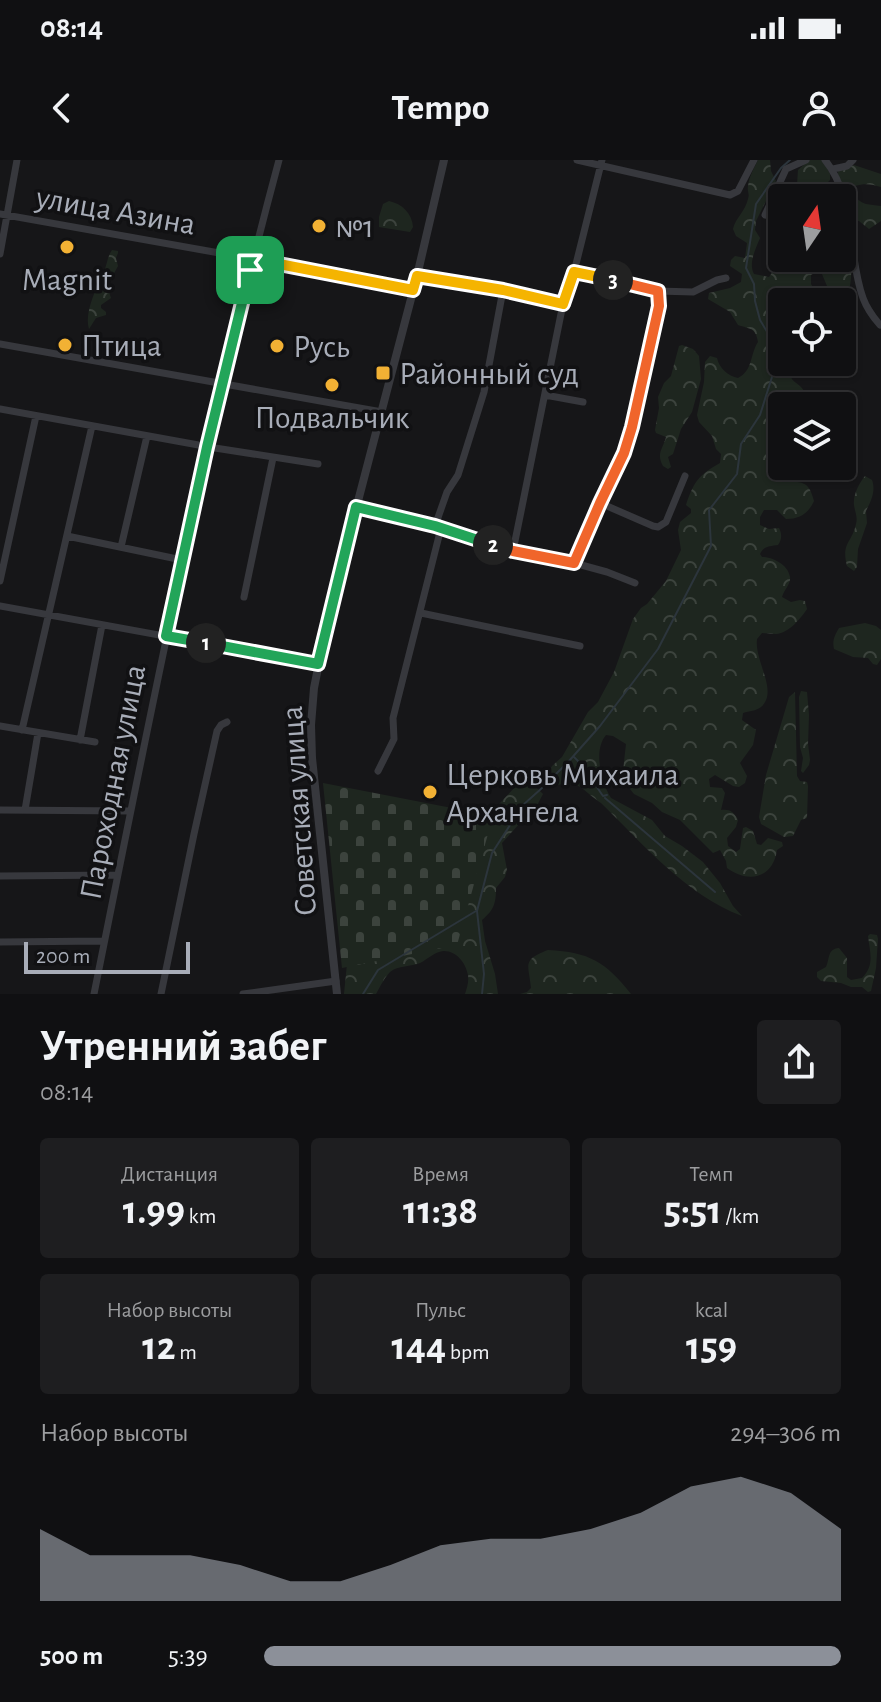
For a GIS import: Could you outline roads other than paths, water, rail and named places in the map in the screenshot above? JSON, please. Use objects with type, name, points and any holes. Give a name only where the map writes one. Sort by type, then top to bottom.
[{"type":"street","points":[[0,254],[3,214],[17,160]]},
{"type":"street","name":"Пароходная улица","points":[[94,994],[207,447],[279,160]]},
{"type":"street","name":"Советская улица","points":[[337,994],[312,758],[311,725],[318,664],[444,160]]},
{"type":"street","points":[[577,160],[601,163],[730,195],[738,191],[754,160]]},
{"type":"street","points":[[765,215],[786,169],[806,160]]},
{"type":"street","points":[[825,160],[833,169],[843,198],[863,298],[880,325]]},
{"type":"street","points":[[833,169],[847,166],[853,160]]},
{"type":"street","points":[[513,551],[563,304],[601,163]]},
{"type":"street","name":"улица Азина","points":[[3,214],[413,290]]},
{"type":"street","points":[[574,272],[658,291],[693,292],[726,278]]},
{"type":"street","points":[[417,276],[503,290],[563,304]]},
{"type":"street","points":[[378,771],[394,739],[393,718],[421,613],[438,527],[447,492],[458,475],[484,392],[503,290]]},
{"type":"street","points":[[574,563],[624,453],[659,306],[658,291]]},
{"type":"street","points":[[0,344],[382,412]]},
{"type":"street","points":[[545,395],[583,402]]},
{"type":"street","points":[[0,409],[318,464]]},
{"type":"street","points":[[0,581],[36,416]]},
{"type":"street","points":[[22,730],[92,426]]},
{"type":"street","points":[[121,547],[147,436]]},
{"type":"street","points":[[244,597],[273,458]]},
{"type":"street","points":[[600,503],[658,527],[666,522],[685,476]]},
{"type":"street","points":[[356,507],[438,527],[513,551],[574,563],[635,583]]},
{"type":"street","points":[[67,536],[182,560]]},
{"type":"street","points":[[0,606],[318,664]]},
{"type":"street","points":[[421,613],[580,646]]},
{"type":"street","points":[[80,740],[102,625]]},
{"type":"street","points":[[161,994],[217,731],[227,722]]},
{"type":"street","points":[[0,726],[95,742]]},
{"type":"street","points":[[25,810],[38,733]]},
{"type":"street","points":[[0,810],[130,811]]},
{"type":"street","points":[[0,876],[117,875]]},
{"type":"street","points":[[0,942],[104,941]]},
{"type":"street","points":[[243,994],[336,981]]},
{"type":"waterway","points":[[550,780],[600,726],[658,649],[711,546],[709,510],[737,474],[741,444],[760,415],[772,377],[769,335],[760,320],[754,284],[746,268],[756,204],[790,160]]},
{"type":"waterway","points":[[574,757],[603,796],[607,795]]},
{"type":"waterway","points":[[482,994],[484,974],[477,911],[492,853],[523,805],[542,788]]},
{"type":"waterway","points":[[605,798],[715,892]]},
{"type":"waterway","points":[[363,994],[378,970],[476,911]]},
{"type":"place","name":"№1","points":[[319,226]]},
{"type":"place","name":"Magnit","points":[[67,247]]},
{"type":"place","name":"Птица","points":[[65,345]]},
{"type":"place","name":"Русь","points":[[277,346]]},
{"type":"place","name":"Районный суд","points":[[383,373]]},
{"type":"place","name":"Подвальчик","points":[[332,385]]},
{"type":"place","name":"Церковь Михаила Архангела","points":[[430,792]]}]
